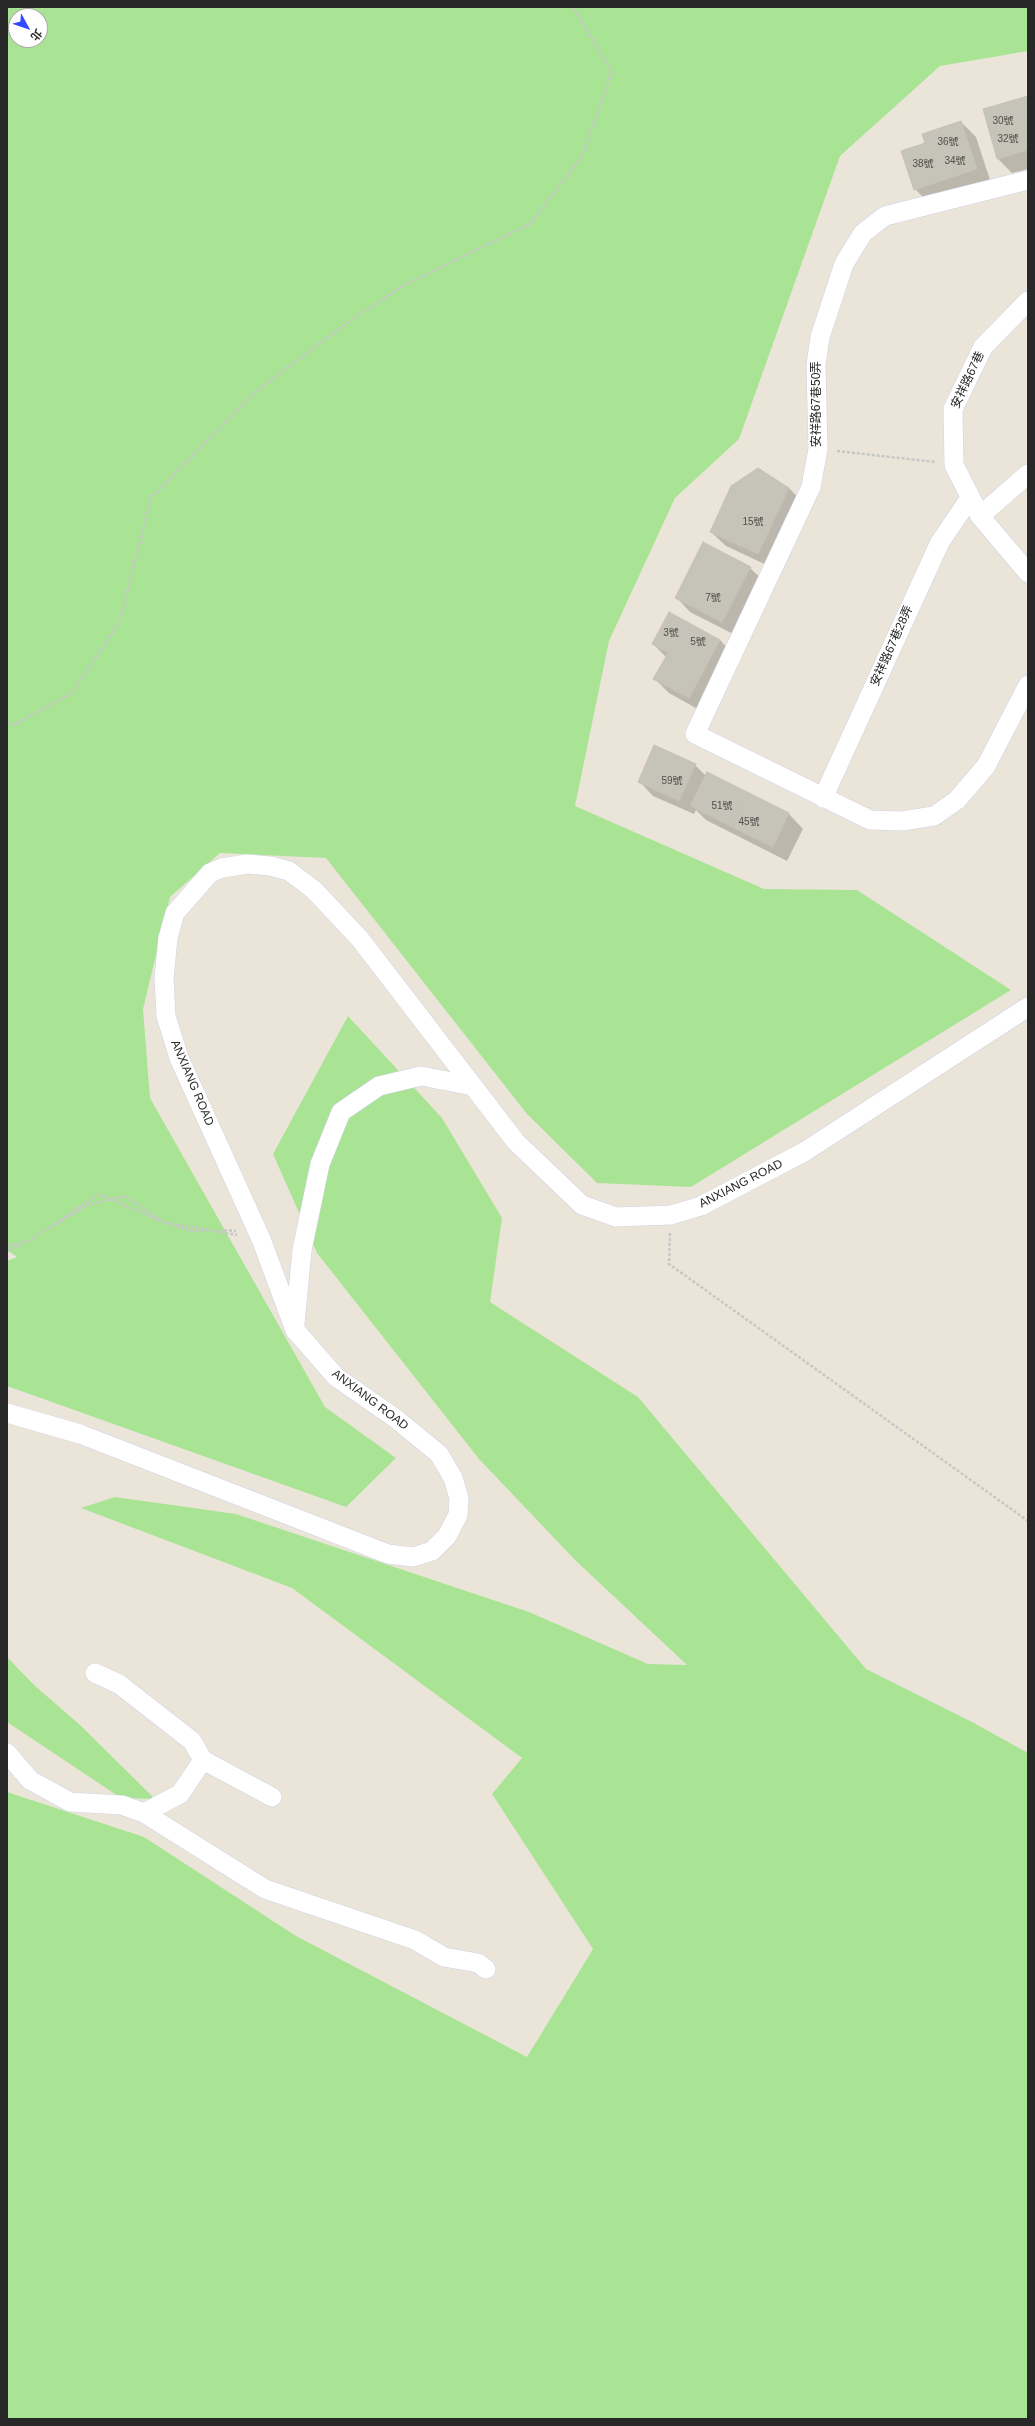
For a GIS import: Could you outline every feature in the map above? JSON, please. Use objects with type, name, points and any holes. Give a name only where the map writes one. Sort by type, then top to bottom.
[{"type":"street","name":"安祥路67巷50弄","points":[[823,798],[695,734],[811,487],[818,449],[816,365],[820,337],[844,264],[863,232],[885,216],[1028,180]]},
{"type":"street","name":"安祥路67巷","points":[[1028,300],[983,347],[953,409],[954,465],[980,516],[1028,573]]},
{"type":"street","points":[[980,516],[1028,474]]},
{"type":"street","name":"安祥路67巷28弄","points":[[823,798],[940,542],[970,498]]},
{"type":"street","points":[[823,798],[870,820],[902,821],[934,816],[957,800],[986,766],[1028,685]]},
{"type":"street","name":"ANXIANG ROAD","points":[[7,1413],[80,1434],[388,1554],[413,1557],[432,1551],[447,1536],[458,1515],[459,1498],[453,1478],[439,1454],[395,1418],[336,1377],[295,1330],[253,1235],[179,1058],[166,1016],[164,978],[168,938],[175,913],[210,873],[222,868],[248,864],[270,866],[289,871],[314,890],[360,939],[516,1142],[582,1205],[616,1217],[671,1215],[701,1206],[804,1152],[1028,1007]]},
{"type":"street","points":[[295,1330],[302,1250],[320,1164],[341,1112],[380,1086],[421,1076],[473,1086]]},
{"type":"street","points":[[95,1673],[119,1684],[192,1741],[203,1760],[272,1796]]},
{"type":"street","points":[[7,1753],[30,1780],[70,1802],[122,1805],[144,1813],[264,1889],[415,1940],[444,1957],[478,1963],[486,1969]]},
{"type":"street","points":[[144,1813],[180,1794],[203,1760]]},
{"type":"path","points":[[7,722],[14,725],[72,693],[120,621],[151,498],[255,392],[341,327],[404,285],[530,224],[580,158],[612,72],[573,7]]},
{"type":"path","points":[[818,449],[954,465]]},
{"type":"path","points":[[7,1246],[29,1241],[99,1194],[162,1222],[253,1235]]},
{"type":"path","points":[[7,1251],[41,1233],[87,1205],[125,1196],[171,1226],[192,1231],[253,1235]]},
{"type":"path","points":[[671,1215],[669,1264],[1028,1521]]},
{"type":"green space","points":[[7,7],[1028,7],[1028,51],[940,66],[840,156],[739,439],[675,498],[609,641],[575,806],[764,889],[857,890],[1011,990],[691,1187],[597,1183],[527,1114],[326,858],[220,853],[170,897],[143,1009],[150,1098],[325,1407],[396,1458],[346,1507],[7,1386],[7,1261],[17,1257],[7,1250]]},
{"type":"green space","points":[[348,1016],[442,1118],[502,1218],[490,1302],[638,1397],[866,1669],[972,1722],[1028,1753],[1028,2419],[7,2419],[7,1792],[144,1837],[296,1936],[527,2057],[593,1949],[492,1794],[522,1758],[292,1588],[81,1508],[115,1497],[236,1514],[529,1612],[648,1664],[687,1665],[575,1560],[479,1459],[317,1253],[273,1154]]},
{"type":"green space","points":[[7,1657],[34,1685],[79,1724],[155,1799],[121,1798],[7,1722]]},
{"type":"building","points":[[1028,96],[1028,150],[997,159],[983,109]]},
{"type":"building","points":[[961,121],[977,169],[914,190],[901,151],[925,143],[922,134]]},
{"type":"building","points":[[758,468],[789,488],[758,554],[710,532],[731,486]]},
{"type":"building","points":[[703,542],[751,567],[722,622],[675,598]]},
{"type":"building","points":[[669,612],[720,640],[689,698],[653,679],[668,653],[652,644]]},
{"type":"building","points":[[654,745],[696,764],[679,801],[638,782]]},
{"type":"building","points":[[707,772],[749,793],[732,827],[690,806]]},
{"type":"building","points":[[749,793],[789,813],[773,847],[732,827]]}]
